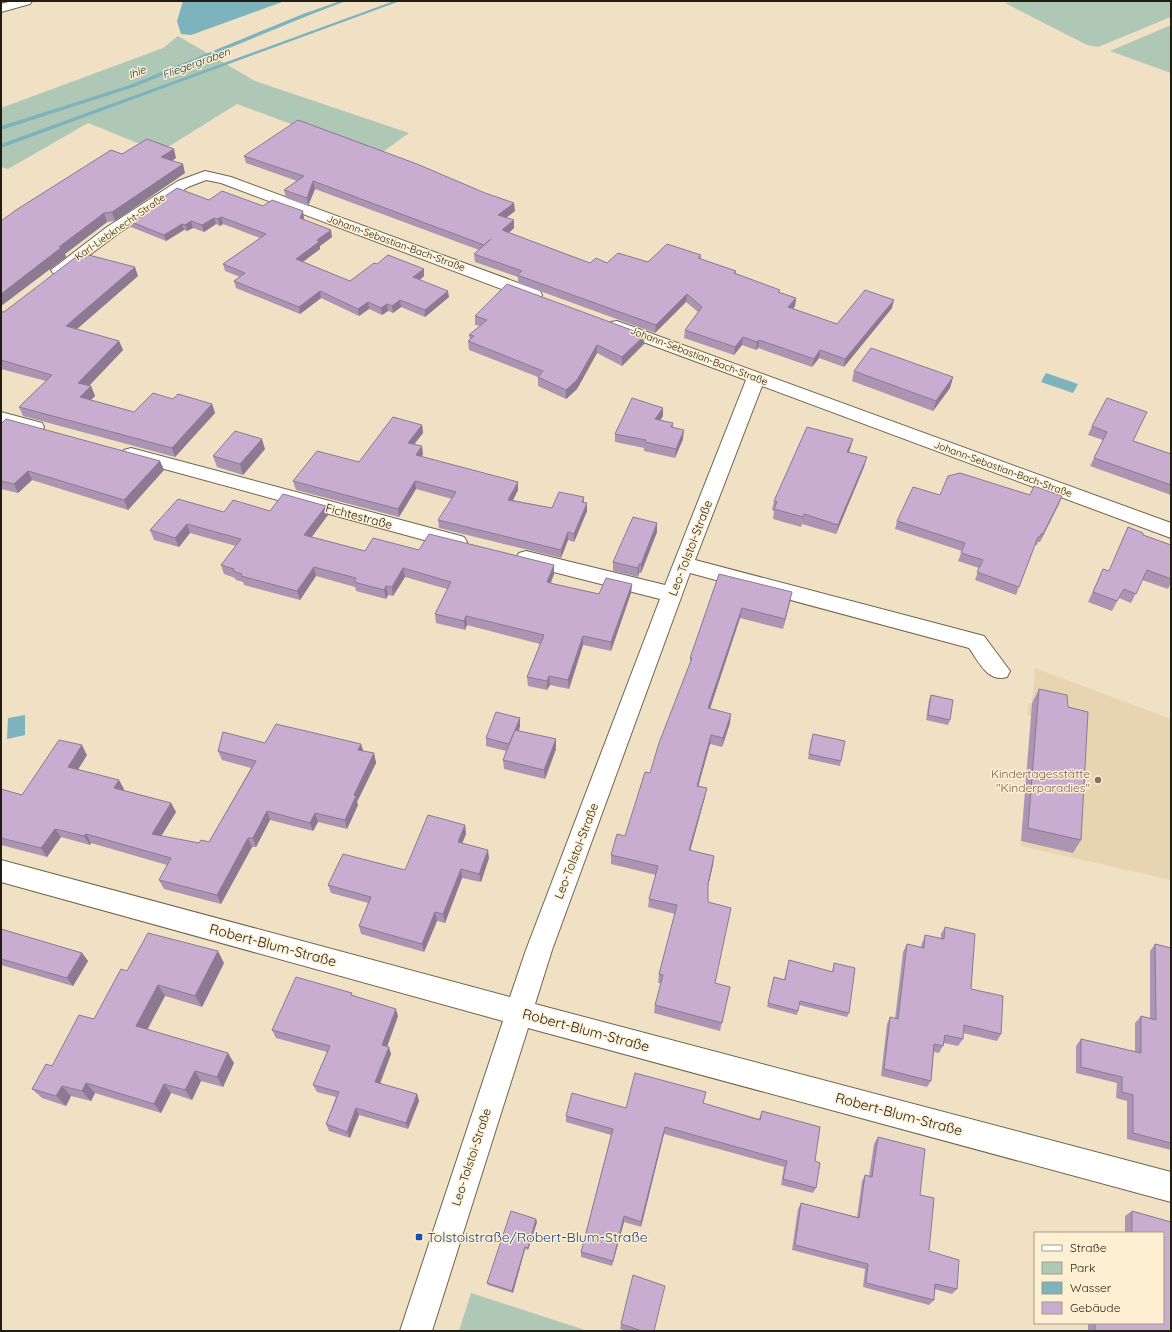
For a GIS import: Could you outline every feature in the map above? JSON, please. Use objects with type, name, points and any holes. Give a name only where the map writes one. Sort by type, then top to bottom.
[{"type":"street","points":[[1,8],[26,1]]},
{"type":"street","name":"Karl-Liebknecht-Straße","points":[[45,280],[113,230],[159,200],[192,179],[205,176]]},
{"type":"street","name":"Johann-Sebastian-Bach-Straße","points":[[205,176],[219,178],[552,301]]},
{"type":"street","name":"Johann-Sebastian-Bach-Straße","points":[[604,320],[756,378],[1171,531]]},
{"type":"street","name":"Leo-Tolstoi-Straße","points":[[416,1331],[518,1012],[542,942],[683,564],[756,378]]},
{"type":"street","points":[[1,418],[54,432]]},
{"type":"street","name":"Fichtestraße","points":[[116,449],[473,546]]},
{"type":"street","points":[[511,555],[672,594]]},
{"type":"street","points":[[683,564],[976,642],[999,672]]},
{"type":"street","name":"Robert-Blum-Straße","points":[[1,870],[518,1012],[1171,1187]]},
{"type":"shaded area","name":"Kindertagesstätte \"Kinderparadies\"","points":[[1035,668],[1171,719],[1171,880],[1021,846],[1031,716],[1027,715],[1029,703],[1032,703]]},
{"type":"green space","points":[[1017,1],[1171,1],[1171,17],[1098,47],[1087,45],[1005,3]]},
{"type":"green space","points":[[1171,25],[1171,73],[1110,51]]},
{"type":"green space","points":[[178,36],[255,81],[409,133],[377,156],[237,104],[160,152],[88,123],[8,169],[1,167],[1,108],[163,48]]},
{"type":"green space","points":[[471,1293],[588,1331],[459,1331]]},
{"type":"water","points":[[183,1],[285,1],[191,35],[181,34],[177,21]]},
{"type":"water","points":[[1046,373],[1078,384],[1073,393],[1041,382]]},
{"type":"water","points":[[25,715],[25,735],[7,739],[8,718]]},
{"type":"building","points":[[298,120],[417,164],[485,193],[514,203],[498,215],[514,220],[502,230],[590,263],[596,258],[607,263],[618,253],[648,262],[667,244],[701,255],[698,258],[736,271],[734,273],[780,290],[778,292],[796,298],[788,307],[837,324],[865,290],[894,300],[845,359],[820,350],[814,359],[759,340],[757,342],[743,337],[735,347],[685,330],[702,307],[687,294],[656,325],[517,275],[522,271],[474,254],[491,239],[484,245],[313,181],[307,198],[284,190],[304,176],[244,156]]},
{"type":"building","points":[[147,139],[174,149],[161,157],[183,164],[112,212],[104,213],[1,294],[1,221],[111,150],[122,154]]},
{"type":"building","points":[[177,188],[209,200],[222,191],[263,206],[272,200],[303,211],[300,218],[331,230],[317,240],[319,242],[296,259],[350,281],[374,263],[377,264],[388,255],[424,269],[413,277],[448,291],[425,310],[400,300],[392,306],[387,304],[381,308],[368,302],[358,309],[320,291],[299,307],[234,281],[245,273],[223,264],[266,234],[221,217],[218,219],[214,218],[202,225],[191,221],[185,225],[182,224],[164,235],[129,221]]},
{"type":"building","points":[[81,253],[135,267],[66,326],[119,341],[78,383],[91,386],[80,397],[134,412],[153,393],[173,399],[178,394],[212,404],[172,448],[19,407],[52,375],[1,360],[1,312],[4,312]]},
{"type":"building","points":[[507,284],[645,335],[622,357],[597,345],[577,380],[566,390],[538,377],[543,371],[468,341],[474,336],[469,335],[487,320],[475,316]]},
{"type":"building","points":[[871,348],[953,377],[936,401],[854,371]]},
{"type":"building","points":[[632,398],[663,408],[655,419],[673,423],[671,427],[684,430],[676,449],[645,442],[646,440],[615,434]]},
{"type":"building","points":[[1107,398],[1147,412],[1133,441],[1171,454],[1171,485],[1094,458],[1107,432],[1092,426]]},
{"type":"building","points":[[393,417],[422,425],[408,443],[422,446],[416,455],[518,482],[508,500],[552,508],[559,492],[584,497],[582,502],[587,503],[574,534],[568,532],[561,550],[438,520],[456,492],[415,481],[398,509],[293,481],[317,451],[359,462]]},
{"type":"building","points":[[6,419],[160,461],[124,500],[28,471],[14,484],[1,481],[1,424]]},
{"type":"building","points":[[807,427],[853,439],[847,452],[867,457],[838,525],[804,514],[803,517],[774,509],[777,502],[774,501]]},
{"type":"building","points":[[235,431],[262,439],[240,464],[213,456]]},
{"type":"building","points":[[960,473],[1030,495],[1034,486],[1062,496],[1043,534],[1038,537],[1019,587],[977,572],[983,560],[961,553],[965,543],[897,521],[913,487],[940,495],[948,476]]},
{"type":"building","points":[[283,494],[326,506],[304,535],[365,551],[373,538],[419,550],[429,534],[554,565],[547,582],[554,584],[599,594],[606,578],[632,584],[611,642],[583,636],[568,680],[549,676],[547,681],[527,677],[544,635],[466,616],[464,621],[435,614],[451,582],[403,568],[392,587],[386,586],[384,590],[354,582],[356,578],[314,567],[297,591],[241,576],[242,574],[233,571],[234,569],[221,565],[241,539],[187,524],[175,538],[150,530],[178,499],[224,512],[233,500],[270,511]]},
{"type":"building","points":[[633,517],[657,523],[641,564],[639,564],[638,568],[613,562]]},
{"type":"building","points":[[1128,527],[1143,533],[1143,535],[1171,545],[1171,579],[1147,570],[1136,594],[1124,589],[1117,601],[1093,592],[1103,569],[1109,571]]},
{"type":"building","points":[[719,574],[792,592],[785,619],[742,608],[708,708],[731,714],[723,738],[711,735],[697,786],[707,788],[689,850],[714,856],[708,884],[708,902],[731,908],[715,983],[730,987],[722,1023],[655,1005],[663,975],[659,974],[677,905],[649,899],[658,866],[611,855],[617,834],[625,836],[645,772],[650,773],[659,743],[692,658],[690,658]]},
{"type":"building","points":[[1039,689],[1067,695],[1068,707],[1088,712],[1081,840],[1028,828]]},
{"type":"building","points":[[931,695],[953,700],[950,720],[928,715]]},
{"type":"building","points":[[496,712],[520,718],[509,744],[486,738]]},
{"type":"building","points":[[276,724],[361,744],[358,750],[374,753],[354,795],[356,796],[345,820],[315,813],[310,823],[267,811],[253,838],[248,838],[217,895],[159,880],[171,858],[86,834],[84,836],[55,829],[41,848],[1,838],[1,789],[22,795],[59,740],[82,745],[68,767],[119,780],[114,788],[171,803],[152,834],[199,843],[201,840],[209,842],[256,761],[218,751],[223,732],[265,743]]},
{"type":"building","points":[[515,730],[556,739],[544,770],[503,760]]},
{"type":"building","points":[[813,734],[845,741],[841,761],[809,754]]},
{"type":"building","points":[[428,815],[465,825],[458,842],[488,850],[479,874],[461,869],[443,914],[435,912],[422,944],[359,926],[371,897],[328,885],[343,854],[405,870]]},
{"type":"building","points":[[945,927],[975,934],[971,989],[1003,996],[1001,1034],[964,1025],[963,1039],[945,1035],[943,1046],[934,1044],[931,1081],[884,1069],[890,1017],[898,1019],[907,944],[924,948],[925,935],[944,939]]},
{"type":"building","points":[[1,929],[82,953],[67,978],[1,959]]},
{"type":"building","points":[[148,933],[218,951],[195,996],[158,985],[136,1026],[228,1053],[217,1077],[195,1071],[185,1090],[164,1084],[154,1104],[86,1083],[82,1091],[62,1086],[56,1096],[32,1089],[46,1064],[52,1066],[79,1015],[94,1019],[121,969],[127,971]]},
{"type":"building","points":[[1155,944],[1171,948],[1171,1143],[1133,1133],[1133,1095],[1122,1092],[1122,1077],[1081,1067],[1081,1039],[1141,1053],[1141,1016],[1156,1020]]},
{"type":"building","points":[[789,960],[833,972],[834,963],[855,968],[849,1013],[800,1001],[798,1011],[768,1003],[774,977],[785,980]]},
{"type":"building","points":[[296,977],[352,993],[351,995],[396,1009],[382,1045],[389,1047],[375,1082],[417,1094],[406,1123],[356,1108],[347,1132],[326,1124],[339,1092],[313,1085],[330,1046],[272,1030]]},
{"type":"building","points":[[635,1073],[706,1092],[703,1103],[760,1120],[762,1111],[820,1127],[815,1161],[820,1163],[816,1188],[783,1179],[787,1161],[665,1127],[641,1222],[624,1216],[613,1261],[581,1252],[613,1129],[566,1116],[572,1093],[626,1108]]},
{"type":"building","points":[[878,1137],[925,1149],[920,1195],[934,1198],[929,1251],[959,1260],[957,1289],[935,1284],[934,1300],[866,1283],[868,1264],[795,1245],[801,1203],[859,1218],[865,1175],[872,1177]]},
{"type":"building","points":[[511,1211],[536,1219],[528,1248],[525,1247],[512,1291],[487,1283]]},
{"type":"building","points":[[1132,1211],[1171,1222],[1171,1331],[1095,1331],[1095,1324],[1164,1324],[1164,1232],[1132,1232]]},
{"type":"building","points":[[633,1275],[665,1286],[654,1331],[642,1331],[621,1324]]},
{"type":"waterway","name":"Ihle","points":[[1,128],[132,86],[305,15],[344,1]]},
{"type":"waterway","name":"Fliegergraben","points":[[1,146],[398,1]]},
{"type":"place","name":"Kindertagesstätte \"Kinderparadies\"","points":[[1098,780]]},
{"type":"place","name":"Tolstoistraße/Robert-Blum-Straße","points":[[419,1237]]}]
